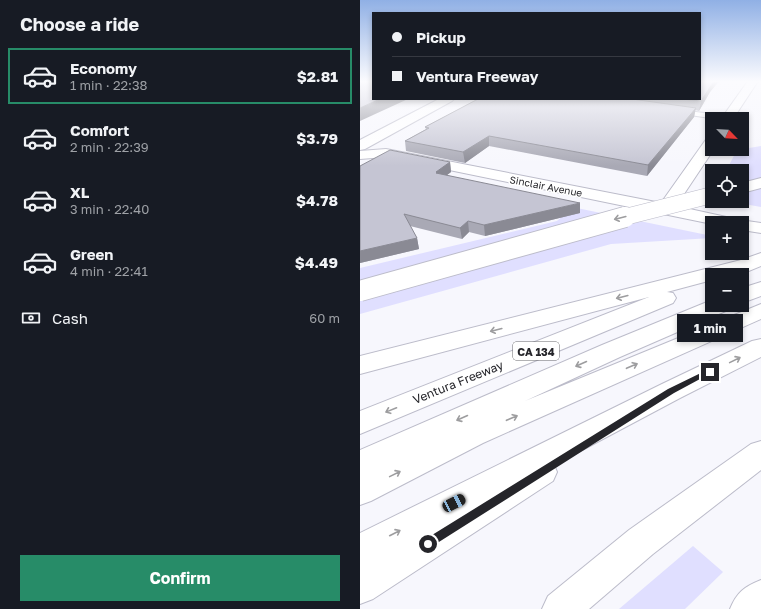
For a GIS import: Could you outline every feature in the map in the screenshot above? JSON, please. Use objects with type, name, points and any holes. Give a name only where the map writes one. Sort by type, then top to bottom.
[{"type":"main road","points":[[360,146],[428,109]]},
{"type":"main road","points":[[665,210],[705,151]]},
{"type":"main road","name":"Sinclair Avenue","points":[[360,155],[386,153],[705,218]]},
{"type":"main road","points":[[749,186],[761,183]]},
{"type":"main road","points":[[360,291],[603,222],[705,197]]},
{"type":"main road","points":[[749,226],[761,228]]},
{"type":"main road","points":[[738,268],[751,263]]},
{"type":"main road","points":[[360,365],[751,263]]},
{"type":"main road","name":"Ventura Freeway","points":[[360,423],[705,281]]},
{"type":"main road","points":[[749,293],[761,288]]},
{"type":"main road","points":[[360,491],[474,435],[761,310]]},
{"type":"main road","points":[[360,464],[611,351],[705,311]]},
{"type":"main road","points":[[360,551],[671,391],[761,347]]},
{"type":"main road","points":[[360,586],[671,391]]},
{"type":"main road","points":[[561,609],[641,542],[761,453]]},
{"type":"main road","points":[[749,609],[761,598]]},
{"type":"lane","points":[[670,110],[705,116]]},
{"type":"shaded area","points":[[761,146],[761,207],[749,205],[749,164],[730,164],[734,156],[749,156],[749,148]]},
{"type":"shaded area","points":[[572,207],[705,235],[705,238],[611,244],[360,314],[360,268],[557,221]]},
{"type":"shaded area","points":[[693,546],[723,572],[685,609],[619,609]]},
{"type":"building","points":[[458,109],[695,109],[648,165],[489,136],[463,152],[405,141],[429,128],[425,127]]},
{"type":"building","points":[[390,150],[450,162],[436,173],[580,203],[484,225],[468,221],[460,228],[404,214],[417,238],[360,251],[360,166]]},
{"type":"route","points":[[428,544],[671,391],[710,372]]}]
